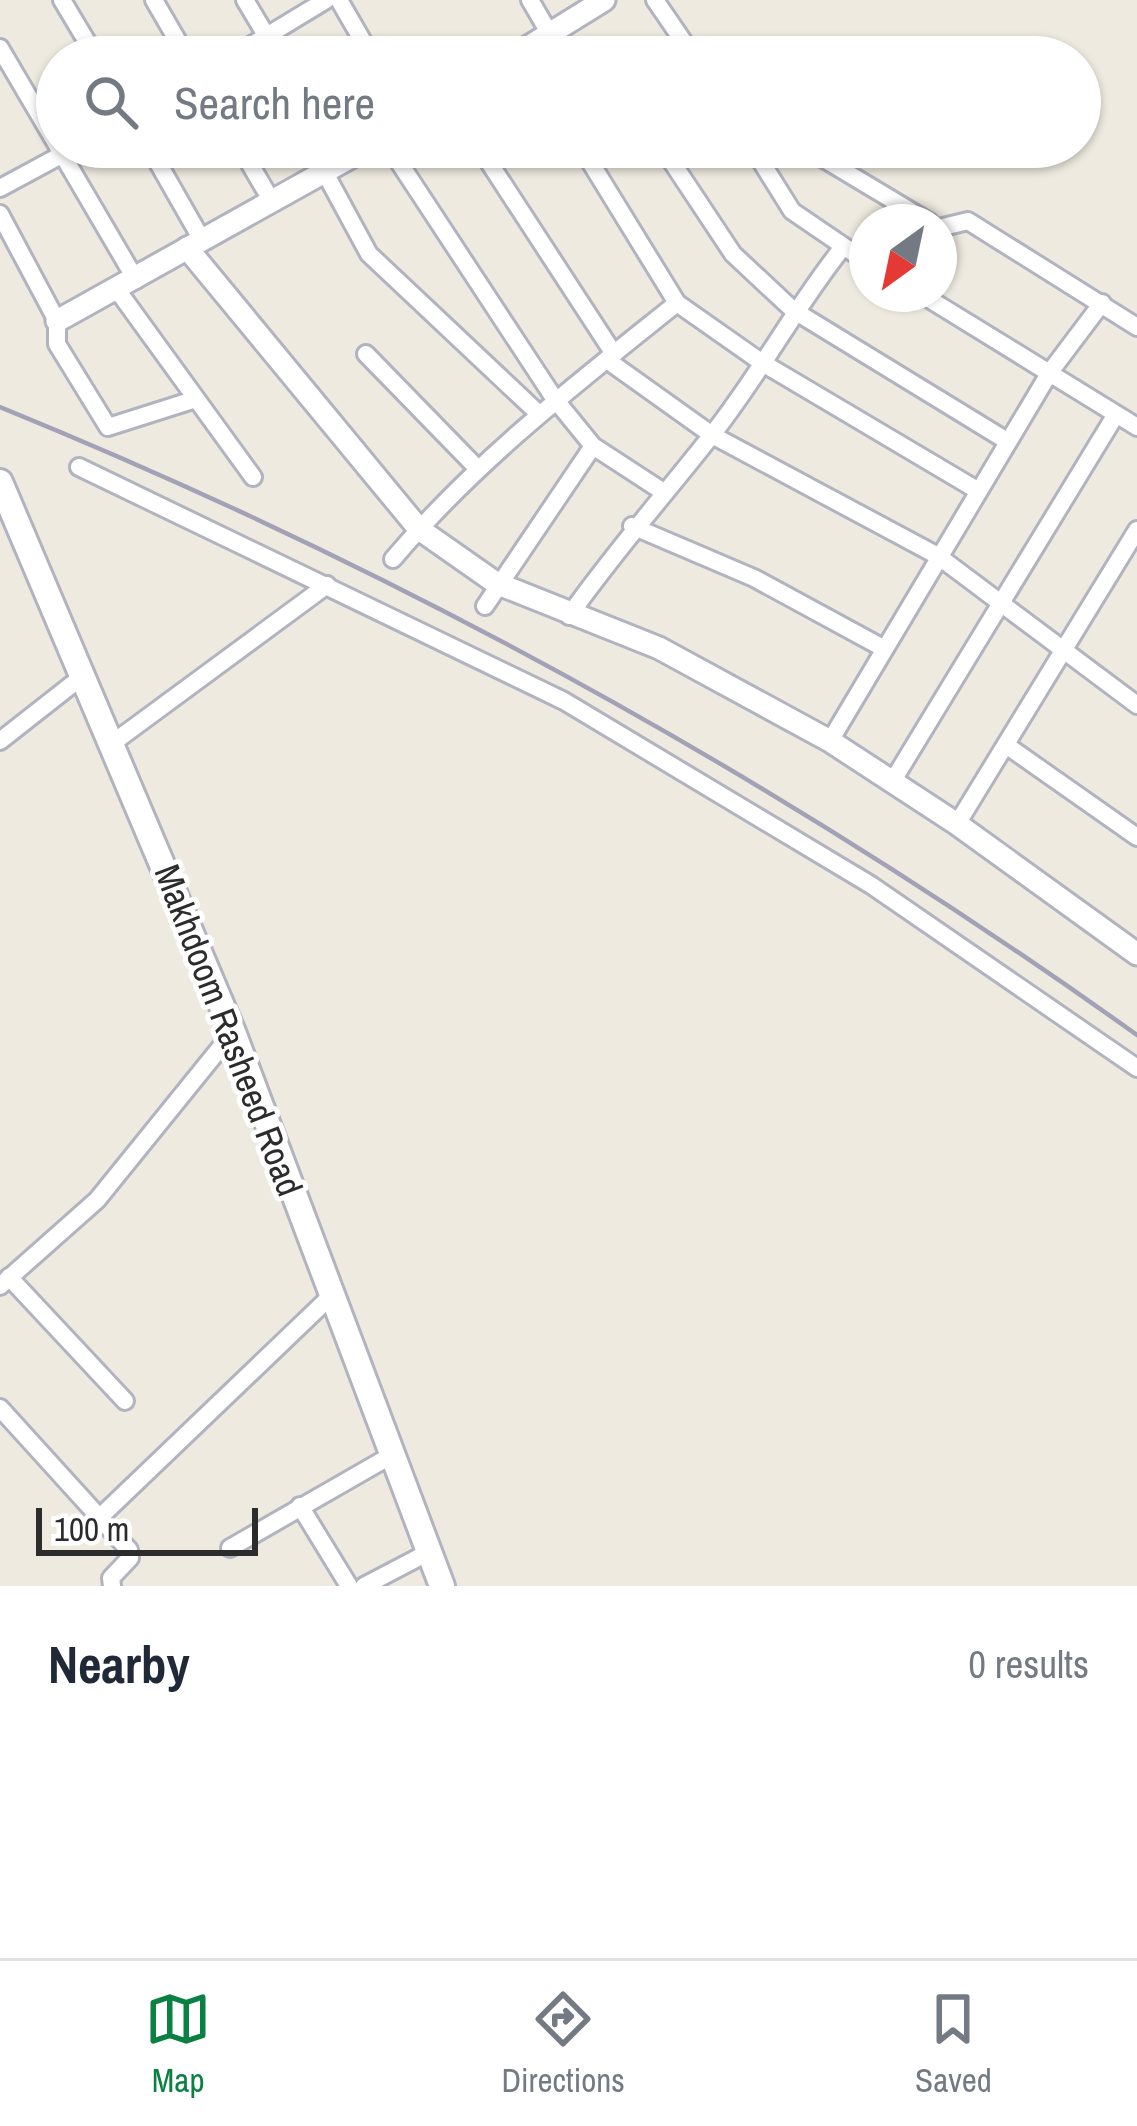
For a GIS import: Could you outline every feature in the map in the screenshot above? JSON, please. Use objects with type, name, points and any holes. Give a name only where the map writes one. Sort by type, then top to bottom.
[{"type":"main road","name":"Makhdoom Rasheed Road","points":[[0,482],[233,1032],[442,1586]]},
{"type":"street","points":[[62,0],[83,36]]},
{"type":"street","points":[[154,0],[175,36]]},
{"type":"street","points":[[245,0],[267,35],[326,0]]},
{"type":"street","points":[[339,0],[360,36]]},
{"type":"street","points":[[530,0],[551,36],[604,0]]},
{"type":"street","points":[[655,0],[680,36]]},
{"type":"street","points":[[0,47],[36,104]]},
{"type":"street","points":[[0,188],[36,166]]},
{"type":"street","points":[[73,168],[127,285],[193,400],[254,477]]},
{"type":"street","points":[[159,168],[195,244],[419,529],[496,583],[569,616],[659,648],[830,742],[958,824],[1137,954]]},
{"type":"street","points":[[252,168],[271,200]]},
{"type":"street","points":[[56,321],[127,285],[319,168]]},
{"type":"street","points":[[334,168],[369,254],[538,413]]},
{"type":"street","points":[[403,168],[554,398],[593,446],[662,490]]},
{"type":"street","points":[[491,168],[610,357],[712,435],[938,556],[1137,705]]},
{"type":"street","points":[[593,168],[676,303],[761,362],[977,490]]},
{"type":"street","points":[[676,168],[733,254],[793,310],[1007,441]]},
{"type":"street","points":[[765,168],[792,211],[849,251]]},
{"type":"street","points":[[839,168],[899,204]]},
{"type":"street","points":[[0,214],[56,321],[57,344],[108,427],[193,400]]},
{"type":"street","points":[[957,224],[968,221],[1137,327]]},
{"type":"street","points":[[569,616],[632,526],[712,435],[793,310],[843,247]]},
{"type":"street","points":[[394,559],[476,468],[554,398],[676,303]]},
{"type":"street","points":[[830,742],[1007,441],[1050,372],[1102,303]]},
{"type":"street","points":[[951,312],[1137,428]]},
{"type":"street","points":[[366,354],[476,468]]},
{"type":"street","points":[[892,782],[1115,416]]},
{"type":"street","points":[[485,606],[496,583],[593,446]]},
{"type":"street","points":[[79,466],[564,701],[871,885],[1137,1068]]},
{"type":"street","points":[[632,526],[754,578],[884,649]]},
{"type":"street","points":[[958,824],[1137,530]]},
{"type":"street","points":[[114,742],[327,585]]},
{"type":"street","points":[[0,741],[84,675]]},
{"type":"street","points":[[1006,745],[1137,837]]},
{"type":"street","points":[[1119,823],[1137,812]]},
{"type":"street","points":[[125,1401],[4,1282],[97,1200],[233,1032]]},
{"type":"street","points":[[99,1518],[332,1295]]},
{"type":"street","points":[[0,1408],[130,1554],[111,1578],[112,1586]]},
{"type":"street","points":[[230,1548],[392,1455]]},
{"type":"street","points":[[300,1506],[350,1586]]},
{"type":"street","points":[[364,1586],[429,1552]]},
{"type":"railway","points":[[0,407],[298,539],[587,688],[867,853],[1137,1035]]}]
